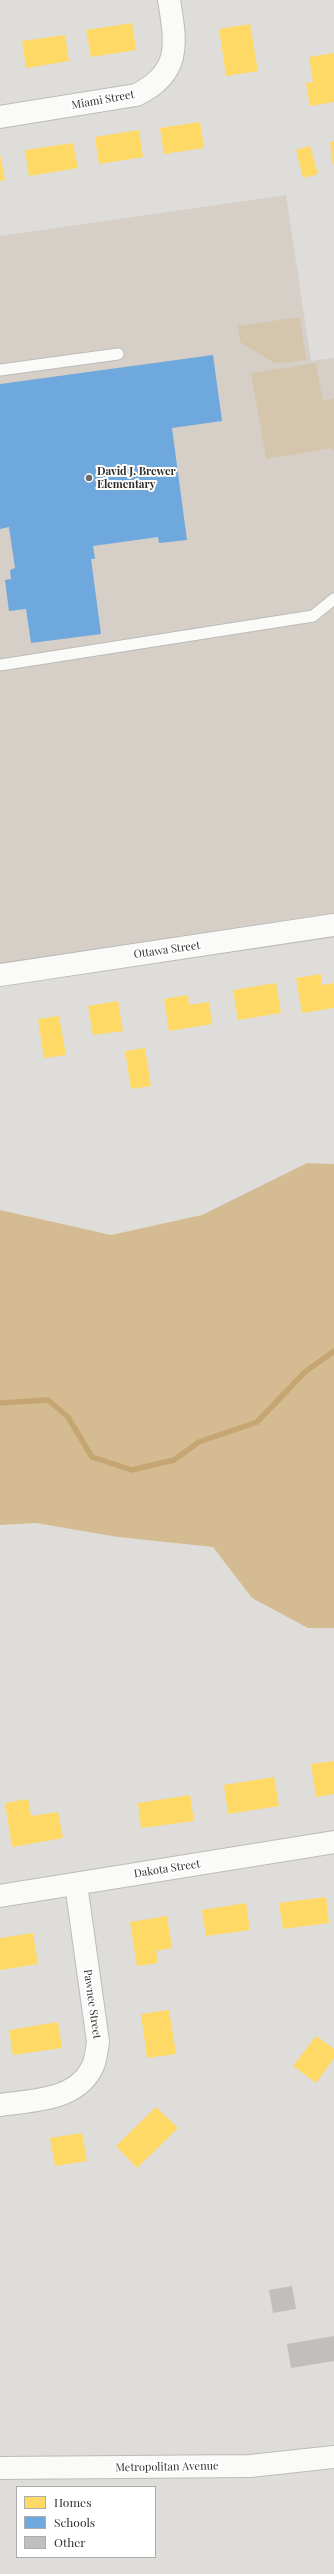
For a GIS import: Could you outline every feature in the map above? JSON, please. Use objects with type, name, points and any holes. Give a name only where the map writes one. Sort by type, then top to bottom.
[{"type":"street","name":"Miami Street","points":[[0,117],[136,95],[152,87],[164,75],[173,58],[175,41],[170,9]]},
{"type":"street","name":"Ottawa Street","points":[[0,975],[334,925]]},
{"type":"street","name":"Dakota Street","points":[[0,1896],[334,1842]]},
{"type":"street","name":"Pawnee Street","points":[[0,2105],[63,2095],[81,2082],[94,2064],[98,2042],[76,1884]]},
{"type":"street","name":"Metropolitan Avenue","points":[[0,2468],[250,2466],[334,2457]]},
{"type":"lane","points":[[0,370],[118,354]]},
{"type":"lane","points":[[0,665],[313,616],[334,599]]},
{"type":"shaded area","points":[[286,195],[311,361],[334,358],[334,925],[0,975],[0,236]]},
{"type":"shaded area","points":[[300,317],[306,360],[276,364],[240,342],[238,326]]},
{"type":"shaded area","points":[[316,363],[323,401],[334,398],[334,451],[332,448],[266,459],[251,373]]},
{"type":"shaded area","points":[[307,1163],[334,1164],[334,1628],[308,1628],[252,1598],[213,1547],[118,1537],[36,1523],[0,1525],[0,1210],[111,1235],[202,1215]]},
{"type":"building: Homes","points":[[132,23],[136,50],[91,57],[86,30]]},
{"type":"building: Homes","points":[[250,24],[258,71],[226,76],[219,29]]},
{"type":"building: Homes","points":[[65,35],[69,61],[26,68],[22,41]]},
{"type":"building: Homes","points":[[334,53],[334,102],[310,106],[306,83],[313,82],[309,57]]},
{"type":"building: Homes","points":[[200,122],[204,148],[164,154],[160,128]]},
{"type":"building: Homes","points":[[139,130],[143,157],[99,164],[95,137]]},
{"type":"building: Homes","points":[[334,141],[334,165],[333,165],[330,142]]},
{"type":"building: Homes","points":[[73,143],[78,168],[29,176],[25,150]]},
{"type":"building: Homes","points":[[310,146],[318,174],[303,178],[296,150]]},
{"type":"building: Homes","points":[[0,154],[5,180],[0,181]]},
{"type":"building: Homes","points":[[321,974],[322,985],[334,983],[334,1008],[302,1013],[296,978]]},
{"type":"building: Homes","points":[[276,983],[281,1013],[238,1020],[233,990]]},
{"type":"building: Homes","points":[[188,995],[189,1005],[209,1002],[212,1024],[169,1031],[164,999]]},
{"type":"building: Homes","points":[[118,1001],[123,1031],[93,1035],[88,1006]]},
{"type":"building: Homes","points":[[59,1016],[66,1055],[44,1058],[38,1019]]},
{"type":"building: Homes","points":[[145,1048],[151,1086],[131,1089],[125,1051]]},
{"type":"building: Homes","points":[[334,1761],[334,1794],[316,1797],[311,1764]]},
{"type":"building: Homes","points":[[274,1777],[279,1806],[228,1814],[224,1785]]},
{"type":"building: Homes","points":[[190,1795],[194,1821],[141,1828],[138,1803]]},
{"type":"building: Homes","points":[[28,1799],[31,1816],[58,1812],[63,1838],[12,1847],[5,1803]]},
{"type":"building: Homes","points":[[326,1897],[329,1923],[283,1929],[279,1903]]},
{"type":"building: Homes","points":[[246,1903],[250,1930],[206,1936],[202,1910]]},
{"type":"building: Homes","points":[[167,1916],[172,1948],[156,1951],[158,1963],[137,1966],[130,1922]]},
{"type":"building: Homes","points":[[33,1933],[38,1964],[0,1970],[0,1938]]},
{"type":"building: Homes","points":[[169,2010],[176,2054],[147,2058],[141,2014]]},
{"type":"building: Homes","points":[[58,2022],[62,2048],[13,2055],[9,2030]]},
{"type":"building: Homes","points":[[316,2036],[334,2049],[334,2058],[316,2083],[293,2066]]},
{"type":"building: Homes","points":[[156,2107],[178,2128],[137,2168],[116,2146]]},
{"type":"building: Homes","points":[[82,2133],[87,2161],[55,2166],[50,2138]]},
{"type":"building: Schools","name":"David J. Brewer Elementary","points":[[213,355],[222,421],[172,428],[187,540],[159,543],[158,537],[93,546],[95,559],[91,559],[101,634],[31,643],[26,609],[9,611],[5,580],[11,579],[10,570],[15,568],[9,527],[0,529],[0,384]]},
{"type":"building: Other","points":[[292,2286],[296,2309],[273,2313],[269,2290]]},
{"type":"building: Other","points":[[334,2336],[334,2361],[291,2368],[287,2344]]},
{"type":"waterway","points":[[0,1403],[48,1400],[68,1417],[92,1457],[132,1470],[174,1460],[199,1442],[257,1422],[305,1372],[334,1351]]},
{"type":"place","name":"David J. Brewer Elementary","points":[[89,478]]}]
